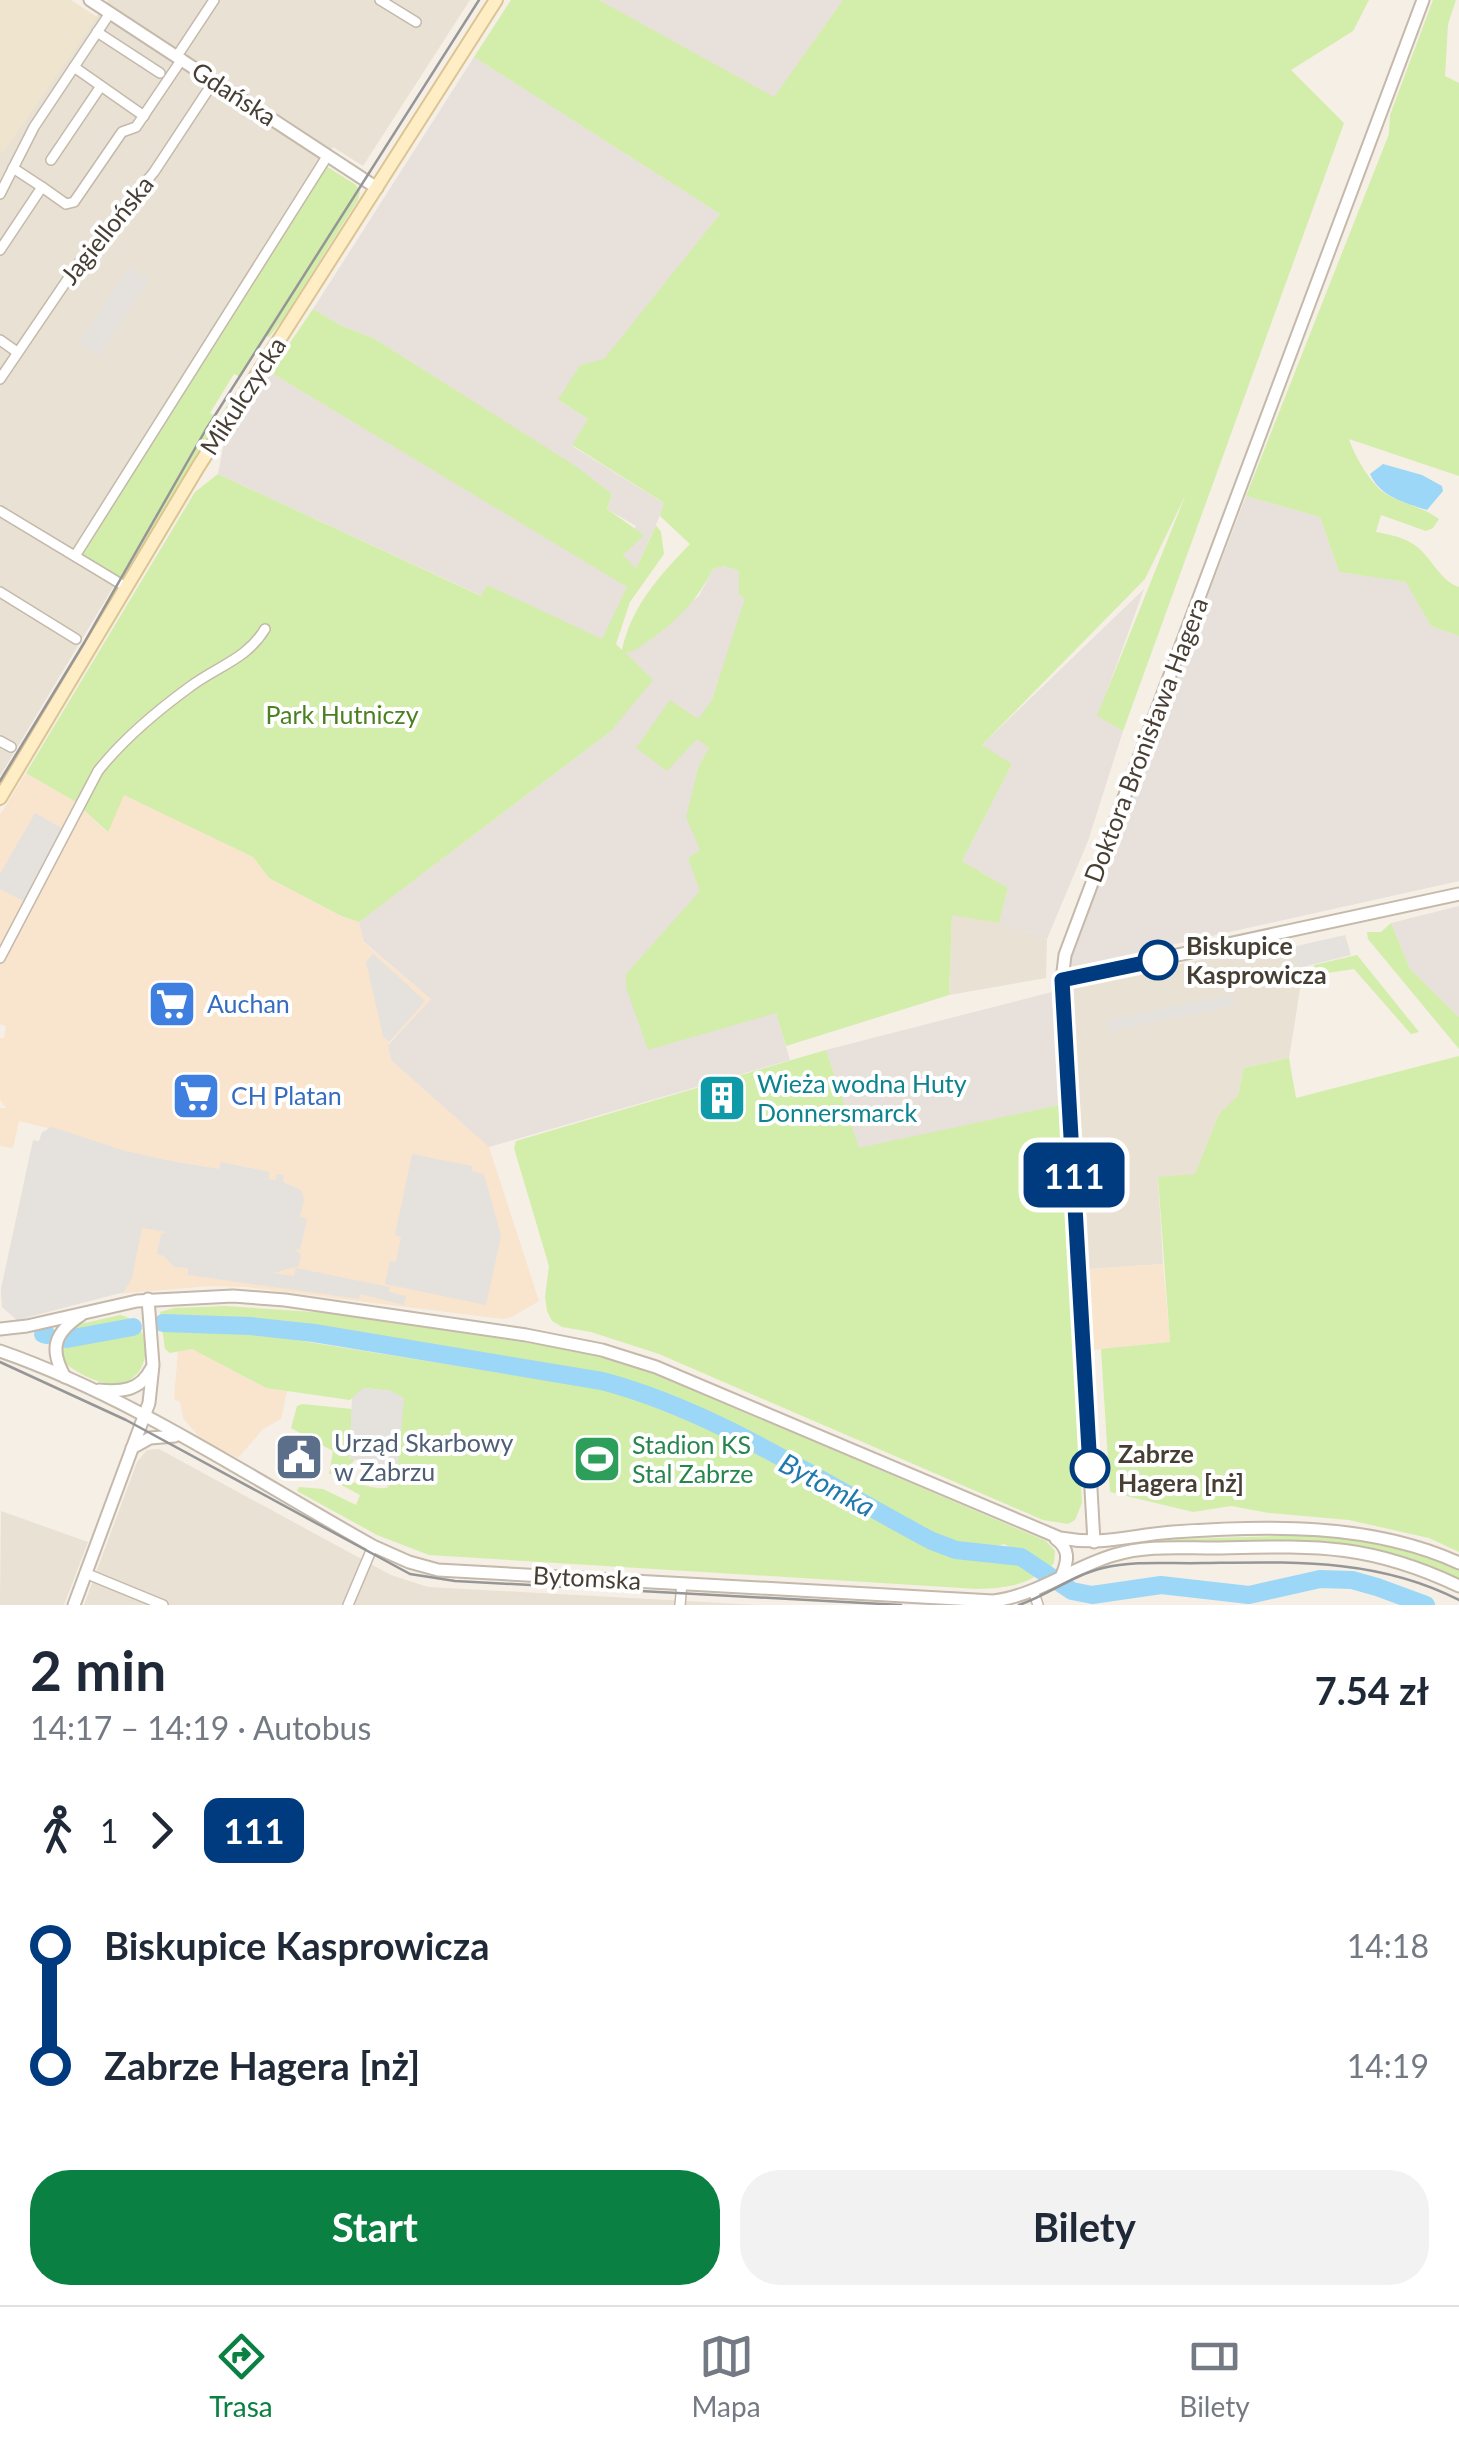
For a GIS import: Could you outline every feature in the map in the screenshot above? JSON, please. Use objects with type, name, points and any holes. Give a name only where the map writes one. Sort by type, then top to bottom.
[{"type":"main road","name":"Mikulczycka","points":[[0,798],[198,467],[496,0]]},
{"type":"street","name":"Gdańska","points":[[90,0],[377,188]]},
{"type":"street","points":[[12,168],[66,204],[74,202],[122,132],[136,127],[144,116],[214,0]]},
{"type":"street","points":[[380,0],[416,22]]},
{"type":"street","name":"Doktora Bronisława Hagera","points":[[1094,1542],[1062,980],[1065,955],[1423,0]]},
{"type":"street","points":[[0,194],[34,128],[110,13]]},
{"type":"street","points":[[98,32],[160,73]]},
{"type":"street","points":[[74,67],[144,116]]},
{"type":"street","name":"Jagiellońska","points":[[0,379],[78,264],[145,185],[214,81]]},
{"type":"street","points":[[51,160],[101,86]]},
{"type":"street","points":[[75,556],[328,156]]},
{"type":"street","points":[[0,250],[42,187]]},
{"type":"street","points":[[0,340],[17,352]]},
{"type":"street","points":[[0,511],[126,587]]},
{"type":"street","points":[[0,592],[76,639]]},
{"type":"street","points":[[0,958],[98,771],[116,748],[192,685],[243,655],[265,629]]},
{"type":"street","points":[[0,741],[11,748]]},
{"type":"street","points":[[1062,980],[1459,894]]},
{"type":"street","points":[[0,1329],[148,1299],[210,1296],[285,1300],[526,1335],[602,1350],[684,1378],[1052,1536],[1094,1542],[1174,1532],[1322,1530],[1394,1540],[1459,1564]]},
{"type":"street","points":[[74,1605],[152,1390],[148,1299]]},
{"type":"street","points":[[66,1377],[56,1359],[55,1342],[65,1327],[88,1310]]},
{"type":"street","name":"Bytomska","points":[[0,1350],[66,1377],[145,1417],[373,1546],[438,1570],[982,1601],[1008,1599],[1111,1556],[1162,1549],[1341,1548],[1392,1558],[1459,1586]]},
{"type":"street","points":[[93,1390],[115,1392],[132,1388],[148,1376],[153,1365]]},
{"type":"street","points":[[93,1390],[129,1415],[132,1448]]},
{"type":"street","points":[[132,1448],[150,1438],[180,1436]]},
{"type":"street","points":[[1069,1540],[1082,1534],[1093,1515]]},
{"type":"street","points":[[1052,1536],[1066,1550],[1066,1573]]},
{"type":"street","points":[[1094,1542],[1097,1550],[1111,1556]]},
{"type":"street","name":"Bytomska","points":[[1066,1573],[1094,1542]]},
{"type":"street","points":[[348,1605],[373,1546]]},
{"type":"street","points":[[85,1573],[163,1605]]},
{"type":"street","points":[[680,1605],[682,1583]]},
{"type":"street","points":[[1036,1589],[1038,1605]]},
{"type":"shaded area","points":[[0,0],[71,0],[97,17],[3,153],[0,151]]},
{"type":"shaded area","points":[[108,0],[470,0],[363,166],[333,147],[76,552],[118,579],[0,776],[0,151],[3,152]]},
{"type":"shaded area","points":[[599,0],[843,0],[774,98]]},
{"type":"shaded area","points":[[474,57],[720,214],[604,360],[580,365],[559,401],[588,419],[572,446],[665,504],[636,569],[623,556],[636,526],[607,509],[612,494],[375,339],[313,309]]},
{"type":"shaded area","points":[[129,267],[149,280],[99,356],[79,343]]},
{"type":"shaded area","points":[[270,372],[628,587],[602,640],[487,585],[482,596],[218,474],[224,443]]},
{"type":"shaded area","points":[[1246,496],[1320,517],[1339,572],[1407,582],[1431,626],[1459,636],[1459,881],[1072,967],[1068,962]]},
{"type":"shaded area","points":[[724,566],[739,571],[739,595],[746,598],[712,700],[698,720],[698,739],[709,748],[699,765],[700,851],[688,858],[701,891],[626,974],[776,1013],[790,1060],[489,1147],[391,1060],[388,1045],[431,999],[364,942],[359,922],[611,731],[624,652],[699,596],[713,569]]},
{"type":"shaded area","points":[[1144,589],[1098,716],[1123,731],[1088,841],[1047,939],[999,923],[1008,888],[962,861],[1012,764],[981,746]]},
{"type":"shaded area","points":[[26,773],[74,801],[107,832],[123,794],[253,857],[269,878],[359,922],[364,943],[431,999],[388,1044],[391,1060],[489,1147],[539,1301],[503,1319],[247,1287],[210,1286],[116,1294],[17,1320],[2,1307],[1,1289],[14,1231],[39,1141],[48,1128],[19,1121],[13,1148],[0,1146],[0,1108],[6,1108],[0,1100],[0,1038],[4,1038],[6,1026],[0,1024],[0,815]]},
{"type":"shaded area","points":[[35,813],[65,830],[25,902],[0,889],[0,874]]},
{"type":"shaded area","points":[[1459,906],[1459,1017],[1410,969],[1391,923]]},
{"type":"shaded area","points":[[952,914],[999,923],[1047,939],[1046,978],[949,995]]},
{"type":"shaded area","points":[[1345,935],[1351,955],[1299,968],[1292,947]]},
{"type":"shaded area","points":[[1290,940],[1302,977],[1289,1058],[1244,1068],[1238,1097],[1219,1114],[1195,1175],[1158,1178],[1163,1264],[1089,1269],[1073,987]]},
{"type":"shaded area","points":[[373,954],[425,1001],[389,1042],[383,1036],[366,962]]},
{"type":"shaded area","points":[[1052,992],[1059,1105],[859,1149],[826,1050]]},
{"type":"shaded area","points":[[1232,994],[1235,1006],[1108,1032],[1106,1020]]},
{"type":"shaded area","points":[[52,1127],[125,1151],[176,1162],[219,1169],[221,1162],[270,1172],[268,1179],[275,1180],[277,1174],[284,1175],[283,1182],[301,1190],[304,1199],[300,1217],[307,1219],[300,1250],[294,1249],[301,1254],[299,1266],[273,1273],[294,1276],[296,1268],[390,1287],[389,1292],[406,1296],[404,1305],[360,1294],[359,1299],[188,1275],[188,1268],[174,1267],[157,1254],[161,1234],[167,1232],[142,1228],[132,1278],[124,1292],[17,1320],[2,1307],[1,1289],[33,1140],[39,1141],[42,1132]]},
{"type":"shaded area","points":[[412,1154],[472,1166],[472,1171],[484,1174],[501,1236],[486,1305],[385,1284],[390,1261],[396,1262],[401,1237],[395,1235]]},
{"type":"shaded area","points":[[1163,1264],[1170,1342],[1094,1350],[1089,1269]]},
{"type":"shaded area","points":[[192,1349],[265,1388],[287,1391],[281,1419],[263,1429],[238,1458],[201,1439],[183,1418],[180,1402],[174,1399],[178,1351]]},
{"type":"shaded area","points":[[363,1388],[391,1391],[404,1398],[397,1475],[389,1487],[380,1480],[386,1468],[349,1459],[352,1398]]},
{"type":"shaded area","points":[[159,1449],[391,1575],[428,1587],[758,1605],[84,1605],[137,1462],[147,1450]]},
{"type":"shaded area","points":[[1,1511],[88,1542],[64,1605],[0,1605]]},
{"type":"green space","name":"Park Hutniczy","points":[[511,0],[599,0],[774,97],[843,0],[1369,0],[1353,31],[1291,70],[1344,123],[1123,731],[1097,716],[1186,494],[1145,579],[982,745],[1012,764],[962,861],[1008,888],[999,923],[952,915],[949,995],[786,1046],[776,1013],[648,1050],[626,987],[626,974],[700,891],[688,858],[700,850],[686,817],[699,765],[709,748],[697,739],[667,771],[636,748],[670,700],[698,719],[712,700],[745,598],[739,595],[739,571],[724,566],[713,569],[697,595],[668,626],[632,652],[625,652],[653,680],[611,731],[359,922],[269,878],[253,857],[124,795],[108,832],[74,801],[26,773],[195,492],[218,474],[481,596],[487,585],[602,639],[627,587],[270,372],[313,309],[375,339],[577,467],[612,494],[607,509],[644,535],[623,555],[636,569],[656,525],[664,554],[630,602],[616,644],[622,650],[639,606],[690,544],[660,516],[664,503],[572,445],[588,419],[558,400],[580,365],[604,359],[720,214],[474,57]]},
{"type":"green space","points":[[1433,0],[1456,0],[1448,24],[1445,76],[1459,83],[1459,476],[1349,439],[1380,490],[1439,519],[1426,531],[1381,515],[1376,532],[1411,543],[1459,587],[1459,636],[1431,626],[1406,582],[1339,572],[1320,517],[1246,496],[1389,134],[1390,115]]},
{"type":"green space","points":[[323,164],[356,185],[360,192],[358,200],[283,319],[266,336],[241,377],[234,374],[210,413],[219,418],[239,388],[124,579],[118,578],[80,554]]},
{"type":"green space","points":[[1391,923],[1410,969],[1459,1017],[1459,1049],[1368,939],[1367,932],[1381,932]]},
{"type":"green space","points":[[1357,955],[1419,1032],[1411,1034],[1354,969],[1314,975],[1314,965]]},
{"type":"green space","points":[[826,1050],[859,1148],[1059,1105],[1082,1503],[1075,1520],[1068,1524],[1043,1520],[659,1354],[552,1321],[545,1297],[549,1266],[514,1148],[516,1141]]},
{"type":"green space","points":[[1459,1056],[1459,1552],[1429,1538],[1349,1520],[1231,1506],[1193,1512],[1110,1492],[1101,1349],[1170,1342],[1158,1177],[1195,1174],[1219,1114],[1238,1096],[1244,1068],[1289,1058],[1296,1098]]},
{"type":"green space","points":[[225,1306],[329,1313],[568,1349],[639,1367],[1046,1541],[1055,1551],[1054,1563],[1050,1568],[1004,1544],[971,1548],[939,1540],[723,1422],[663,1394],[601,1377],[275,1325],[161,1319],[160,1312],[174,1308]]},
{"type":"green space","points":[[120,1315],[135,1322],[146,1351],[142,1367],[131,1379],[115,1384],[92,1379],[62,1361],[60,1339],[76,1325]]},
{"type":"green space","points":[[162,1328],[265,1335],[632,1394],[686,1415],[932,1550],[962,1559],[1009,1558],[1038,1575],[1016,1584],[978,1589],[429,1555],[377,1535],[297,1491],[299,1487],[323,1489],[356,1505],[360,1495],[334,1481],[389,1487],[391,1391],[364,1388],[350,1400],[266,1388],[192,1349],[170,1353],[165,1349]]},
{"type":"green space","points":[[297,1406],[352,1409],[349,1458],[355,1460],[342,1472],[329,1474],[333,1451],[291,1428]]},
{"type":"green space","points":[[1310,1535],[1367,1542],[1423,1555],[1459,1569],[1459,1580],[1404,1557],[1345,1543],[1151,1544],[1151,1540]]},
{"type":"water","points":[[1383,464],[1422,475],[1442,486],[1443,491],[1427,510],[1394,498],[1370,474]]},
{"type":"waterway","name":"Bytomka","points":[[163,1323],[314,1333],[602,1381],[645,1394],[729,1430],[932,1541],[956,1550],[1021,1557],[1072,1591],[1092,1595],[1161,1585],[1249,1595],[1320,1579],[1352,1580],[1426,1605]]},
{"type":"waterway","name":"Bytomka","points":[[67,1339],[133,1327]]},
{"type":"waterway","name":"Bytomka","points":[[43,1334],[47,1335]]},
{"type":"tram line","points":[[0,781],[205,431],[479,0]]},
{"type":"tram line","points":[[0,1362],[126,1420],[410,1574],[455,1581],[901,1605]]},
{"type":"tram line","points":[[1019,1605],[1092,1571],[1153,1563],[1334,1565],[1397,1576],[1459,1600]]},
{"type":"bus line","name":"111","points":[[1090,1468],[1062,980],[1158,960]]},
{"type":"place","name":"Biskupice Kasprowicza","points":[[1158,960]]},
{"type":"place","name":"Auchan","points":[[172,1004]]},
{"type":"place","name":"CH Platan","points":[[196,1096]]},
{"type":"place","name":"Wieża wodna Huty Donnersmarck","points":[[722,1098]]},
{"type":"place","name":"Urząd Skarbowy w Zabrzu","points":[[299,1457]]},
{"type":"place","name":"Stadion KS Stal Zabrze","points":[[597,1459]]},
{"type":"place","name":"Zabrze Hagera [nż]","points":[[1090,1468]]}]
